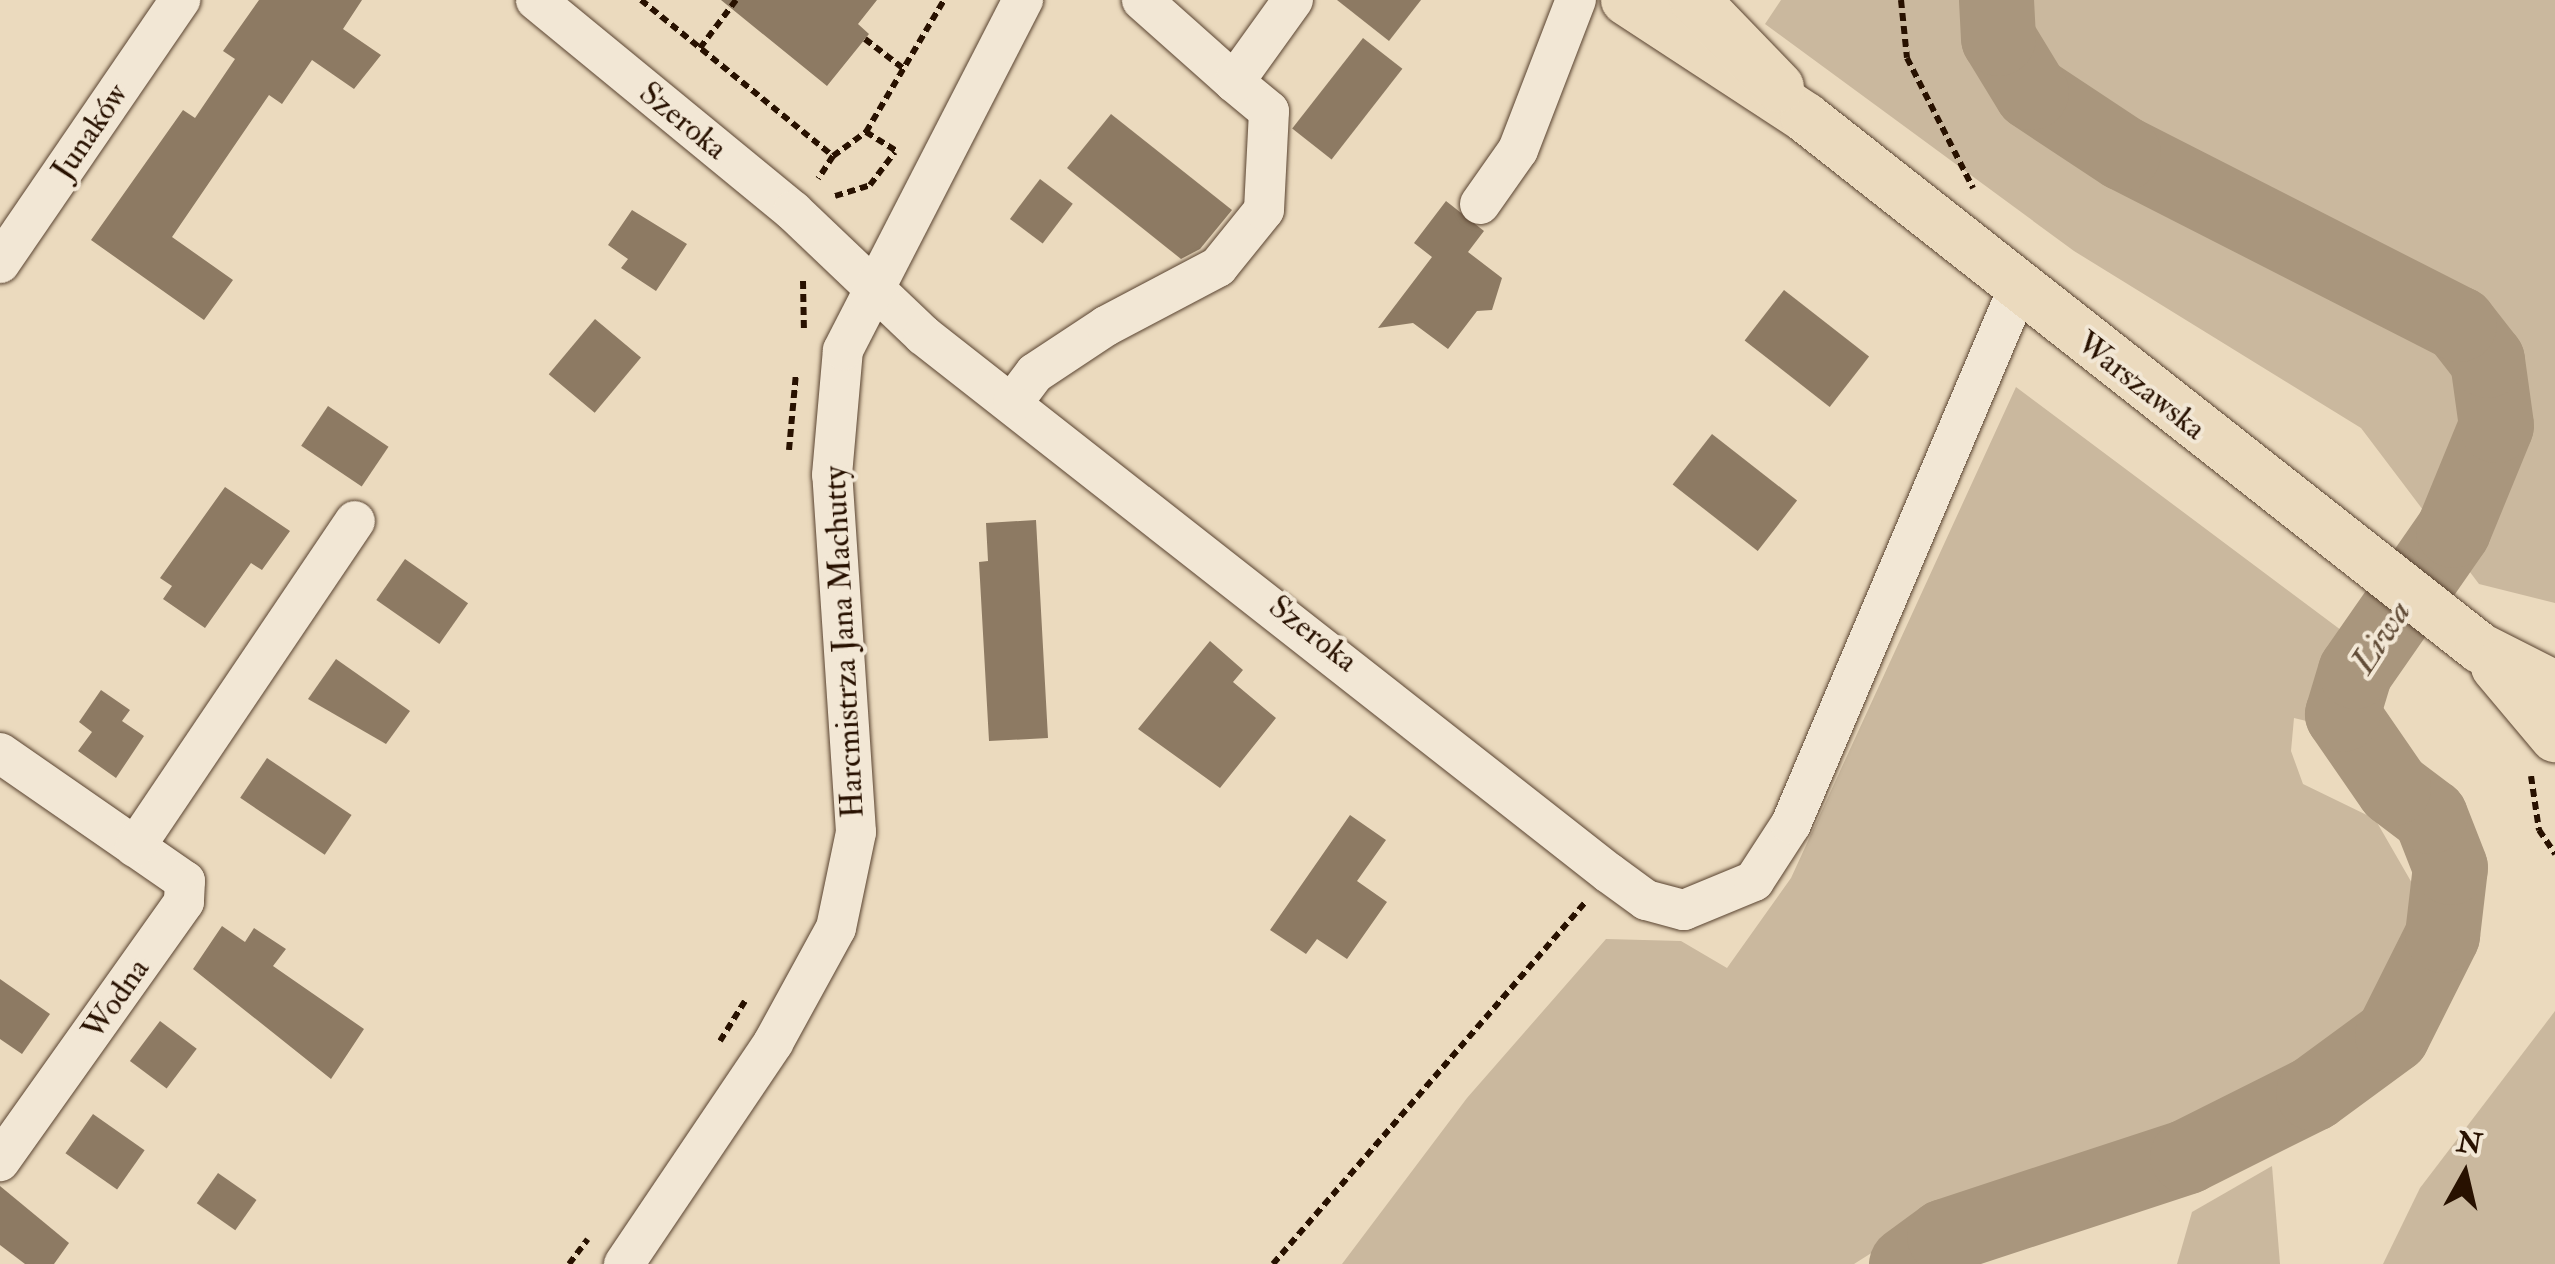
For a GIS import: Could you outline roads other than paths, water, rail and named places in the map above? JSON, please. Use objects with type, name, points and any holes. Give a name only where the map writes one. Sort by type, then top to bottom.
[{"type":"main road","name":"Warszawska","points":[[1626,0],[1806,118],[2016,290],[2480,648]]},
{"type":"main road","name":"Warszawska","points":[[1716,6],[1806,118]]},
{"type":"main road","points":[[2480,648],[2555,686]]},
{"type":"main road","points":[[2480,648],[2541,752]]},
{"type":"street","name":"Junaków","points":[[0,263],[180,0]]},
{"type":"street","name":"Szeroka","points":[[536,0],[804,198],[872,284],[1013,402],[1609,873],[1646,900],[1684,910],[1754,881],[1798,806],[2016,290]]},
{"type":"street","name":"Harcmistrza Jana Machutty","points":[[624,1264],[813,978],[848,888],[856,832],[833,436],[843,350],[872,284],[1023,0]]},
{"type":"street","points":[[1013,402],[1035,373],[1106,326],[1218,267],[1264,210],[1269,111],[1142,0]]},
{"type":"street","points":[[1234,82],[1293,0]]},
{"type":"street","points":[[1480,204],[1518,150],[1576,0]]},
{"type":"street","points":[[136,847],[355,521]]},
{"type":"street","name":"Wodna","points":[[0,753],[185,881],[184,902],[0,1161]]},
{"type":"waterway","name":"Liwa","points":[[1906,1264],[1944,1236],[2187,1156],[2313,1093],[2392,1035],[2442,935],[2450,867],[2430,816],[2393,788],[2342,714],[2355,671],[2453,530],[2496,425],[2487,360],[2459,324],[2123,153],[2031,92],[1998,38],[1996,0]]}]
